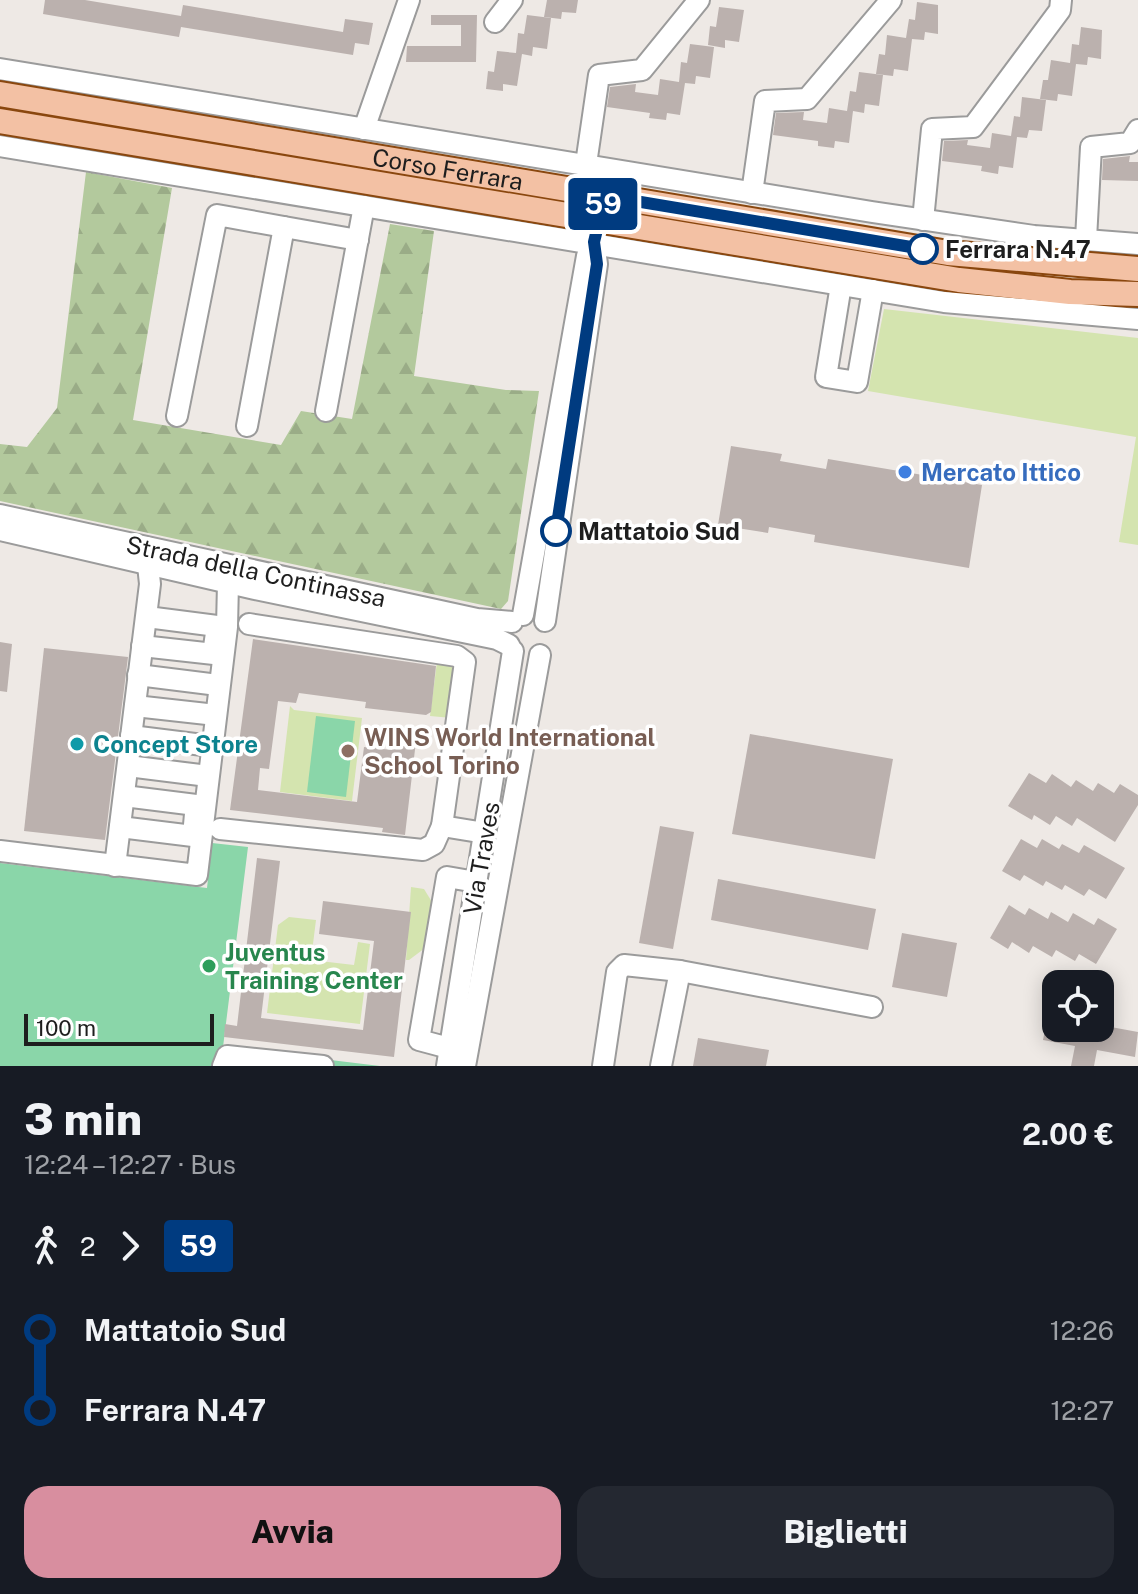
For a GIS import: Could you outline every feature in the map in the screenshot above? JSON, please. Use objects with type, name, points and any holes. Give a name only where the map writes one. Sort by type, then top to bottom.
[{"type":"main road","name":"Corso Ferrara","points":[[0,94],[948,253],[1138,269]]},
{"type":"main road","name":"Corso Ferrara","points":[[0,121],[296,171],[596,232],[959,280],[1070,292],[1138,294]]},
{"type":"street","points":[[364,129],[409,0]]},
{"type":"street","points":[[495,22],[512,0]]},
{"type":"street","points":[[586,164],[599,75],[642,70],[699,0]]},
{"type":"street","points":[[752,193],[765,101],[807,99],[891,0]]},
{"type":"street","points":[[923,220],[932,129],[973,127],[1060,10],[1061,0]]},
{"type":"street","name":"Corso Ferrara","points":[[0,69],[923,220],[1138,244]]},
{"type":"street","name":"Corso Ferrara","points":[[177,98],[282,141]]},
{"type":"street","points":[[1086,239],[1091,147],[1134,136]]},
{"type":"street","name":"Corso Ferrara","points":[[0,146],[398,211],[596,232],[873,290],[1022,311],[1138,319]]},
{"type":"street","points":[[596,232],[597,264],[545,621],[551,639],[540,655],[526,658],[511,648],[507,633],[518,619],[584,261],[596,232],[610,168]]},
{"type":"street","name":"Corso Ferrara","points":[[296,171],[398,211]]},
{"type":"street","points":[[326,411],[364,206]]},
{"type":"street","points":[[177,416],[217,215],[358,240]]},
{"type":"street","points":[[247,426],[284,227]]},
{"type":"street","name":"Corso Ferrara","points":[[959,280],[1096,317]]},
{"type":"street","points":[[841,285],[826,377],[857,382],[873,290]]},
{"type":"street","name":"Strada della Continassa","points":[[0,515],[477,619],[518,619]]},
{"type":"street","name":"Strada della Continassa","points":[[0,530],[228,583],[486,636],[511,648]]},
{"type":"street","points":[[115,866],[147,617],[148,565]]},
{"type":"street","points":[[0,851],[197,875],[227,627],[228,583]]},
{"type":"street","points":[[518,619],[535,615],[545,621]]},
{"type":"street","points":[[120,827],[193,836],[217,626],[147,617]]},
{"type":"street","points":[[220,829],[423,850],[434,844],[442,826],[465,662],[457,656],[249,624]]},
{"type":"street","points":[[142,646],[214,654]]},
{"type":"street","name":"Via Traves","points":[[448,1057],[485,833],[511,648]]},
{"type":"street","name":"Via Traves","points":[[465,1066],[540,655]]},
{"type":"street","points":[[138,675],[210,684]]},
{"type":"street","points":[[135,706],[207,714]]},
{"type":"street","points":[[131,736],[203,745]]},
{"type":"street","points":[[128,766],[200,775]]},
{"type":"street","points":[[124,796],[196,805]]},
{"type":"street","points":[[442,826],[485,833]]},
{"type":"street","points":[[448,1057],[419,1040],[447,877],[476,882]]},
{"type":"street","points":[[603,1066],[617,972],[624,965],[632,963],[872,1007]]},
{"type":"street","points":[[661,1066],[680,971]]},
{"type":"street","points":[[223,1066],[227,1056],[323,1066]]},
{"type":"green space","points":[[86,172],[172,188],[133,420],[281,445],[301,411],[352,419],[390,224],[434,231],[414,376],[506,390],[539,391],[508,601],[501,609],[0,501],[0,444],[27,447],[57,408]]},
{"type":"green space","points":[[884,309],[1138,338],[1138,545],[1119,542],[1136,437],[868,391]]},
{"type":"green space","points":[[437,662],[457,664],[452,718],[430,716]]},
{"type":"green space","points":[[290,706],[294,710],[362,718],[352,801],[280,792]]},
{"type":"green space","points":[[316,716],[355,721],[346,797],[307,792]]},
{"type":"green space","points":[[212,843],[248,847],[223,1047],[380,1066],[0,1066],[0,863],[207,888]]},
{"type":"green space","points":[[411,887],[424,889],[432,902],[425,948],[406,960]]},
{"type":"green space","points":[[289,917],[316,920],[311,960],[354,965],[358,942],[370,944],[360,1024],[267,1013],[278,925]]},
{"type":"building","points":[[45,0],[85,0],[181,16],[183,5],[343,32],[345,19],[373,23],[369,45],[355,43],[353,55],[181,27],[179,37],[43,14]]},
{"type":"building","points":[[547,0],[578,0],[576,13],[562,12],[561,19],[544,17]]},
{"type":"building","points":[[917,2],[938,5],[938,34],[925,32],[924,40],[912,39],[908,71],[894,69],[893,76],[876,74],[879,54],[885,55],[887,35],[906,38],[909,19],[915,20]]},
{"type":"building","points":[[719,7],[744,10],[739,42],[725,40],[725,48],[708,45],[710,26],[716,27]]},
{"type":"building","points":[[431,15],[477,15],[476,62],[406,62],[407,46],[461,46],[461,25],[431,25]]},
{"type":"building","points":[[527,15],[551,18],[547,49],[533,47],[532,56],[522,54],[517,86],[503,84],[503,91],[486,89],[488,71],[494,72],[497,51],[516,53],[518,33],[524,34]]},
{"type":"building","points":[[1081,27],[1102,30],[1101,59],[1088,57],[1087,65],[1076,64],[1072,96],[1058,94],[1057,101],[1040,99],[1043,80],[1048,80],[1051,60],[1070,63],[1072,44],[1079,45]]},
{"type":"building","points":[[690,44],[714,47],[710,78],[696,76],[695,84],[685,83],[680,115],[667,113],[666,120],[649,118],[650,113],[607,107],[610,87],[636,84],[635,92],[658,95],[660,79],[679,82],[681,62],[687,63]]},
{"type":"building","points":[[859,72],[883,75],[879,106],[865,104],[864,113],[853,111],[849,143],[835,141],[834,148],[818,146],[818,141],[773,135],[776,113],[804,112],[803,120],[827,123],[829,108],[847,111],[850,91],[856,92]]},
{"type":"building","points":[[1022,97],[1046,100],[1042,131],[1029,130],[1027,138],[1017,137],[1013,168],[999,166],[998,174],[981,171],[982,166],[942,161],[944,141],[968,140],[967,145],[990,148],[992,133],[1011,136],[1014,116],[1020,117]]},
{"type":"building","points":[[1130,156],[1129,162],[1138,162],[1138,181],[1102,180],[1103,159]]},
{"type":"building","points":[[731,446],[782,454],[780,461],[826,469],[828,459],[982,485],[969,568],[814,542],[815,535],[769,527],[768,533],[718,525]]},
{"type":"building","points":[[253,639],[436,666],[431,712],[426,715],[365,708],[366,702],[299,693],[296,703],[278,701],[269,769],[260,768],[258,790],[357,802],[364,747],[392,750],[394,739],[416,741],[405,835],[382,832],[383,828],[230,810]]},
{"type":"building","points":[[0,642],[12,644],[7,692],[0,691]]},
{"type":"building","name":"Concept Store","points":[[44,648],[128,657],[105,840],[24,831]]},
{"type":"building","points":[[750,734],[893,759],[875,859],[732,834]]},
{"type":"building","points":[[1029,773],[1046,783],[1052,774],[1071,787],[1076,780],[1093,791],[1098,783],[1114,793],[1120,784],[1138,795],[1138,805],[1115,842],[1077,818],[1072,826],[1056,816],[1050,825],[1034,815],[1032,820],[1008,806]]},
{"type":"building","points":[[660,826],[694,832],[673,949],[639,943]]},
{"type":"building","points":[[1021,839],[1037,848],[1042,839],[1059,849],[1062,844],[1079,853],[1084,845],[1125,868],[1106,899],[1089,889],[1084,896],[1065,885],[1062,890],[1046,881],[1043,886],[1024,875],[1020,881],[1002,871]]},
{"type":"building","points":[[257,858],[280,861],[261,1018],[363,1030],[374,941],[319,934],[323,901],[411,912],[394,1057],[224,1037],[225,1024],[237,1026]]},
{"type":"building","points":[[718,879],[876,909],[868,950],[711,920]]},
{"type":"building","points":[[1009,905],[1025,915],[1029,908],[1048,919],[1051,912],[1068,922],[1073,913],[1094,925],[1098,918],[1117,929],[1096,964],[1079,954],[1075,961],[1056,950],[1052,957],[1033,946],[1029,953],[1012,942],[1008,949],[990,938]]},
{"type":"building","points":[[902,933],[957,943],[947,997],[892,987]]},
{"type":"building","points":[[1114,1028],[1138,1032],[1135,1057],[1097,1050],[1094,1066],[1071,1066],[1075,1046],[1054,1042],[1114,1042]]},
{"type":"building","points":[[698,1038],[769,1050],[766,1066],[693,1066]]},
{"type":"bus line","name":"59","points":[[556,531],[597,264],[594,242],[605,196],[923,249]]},
{"type":"place","name":"Ferrara N.47","points":[[923,249]]},
{"type":"place","name":"Mercato Ittico","points":[[905,472]]},
{"type":"place","name":"Mattatoio Sud","points":[[556,531]]},
{"type":"place","name":"Concept Store","points":[[77,744]]},
{"type":"place","name":"WINS World International School Torino","points":[[348,751]]},
{"type":"place","name":"Juventus Training Center","points":[[209,966]]}]
